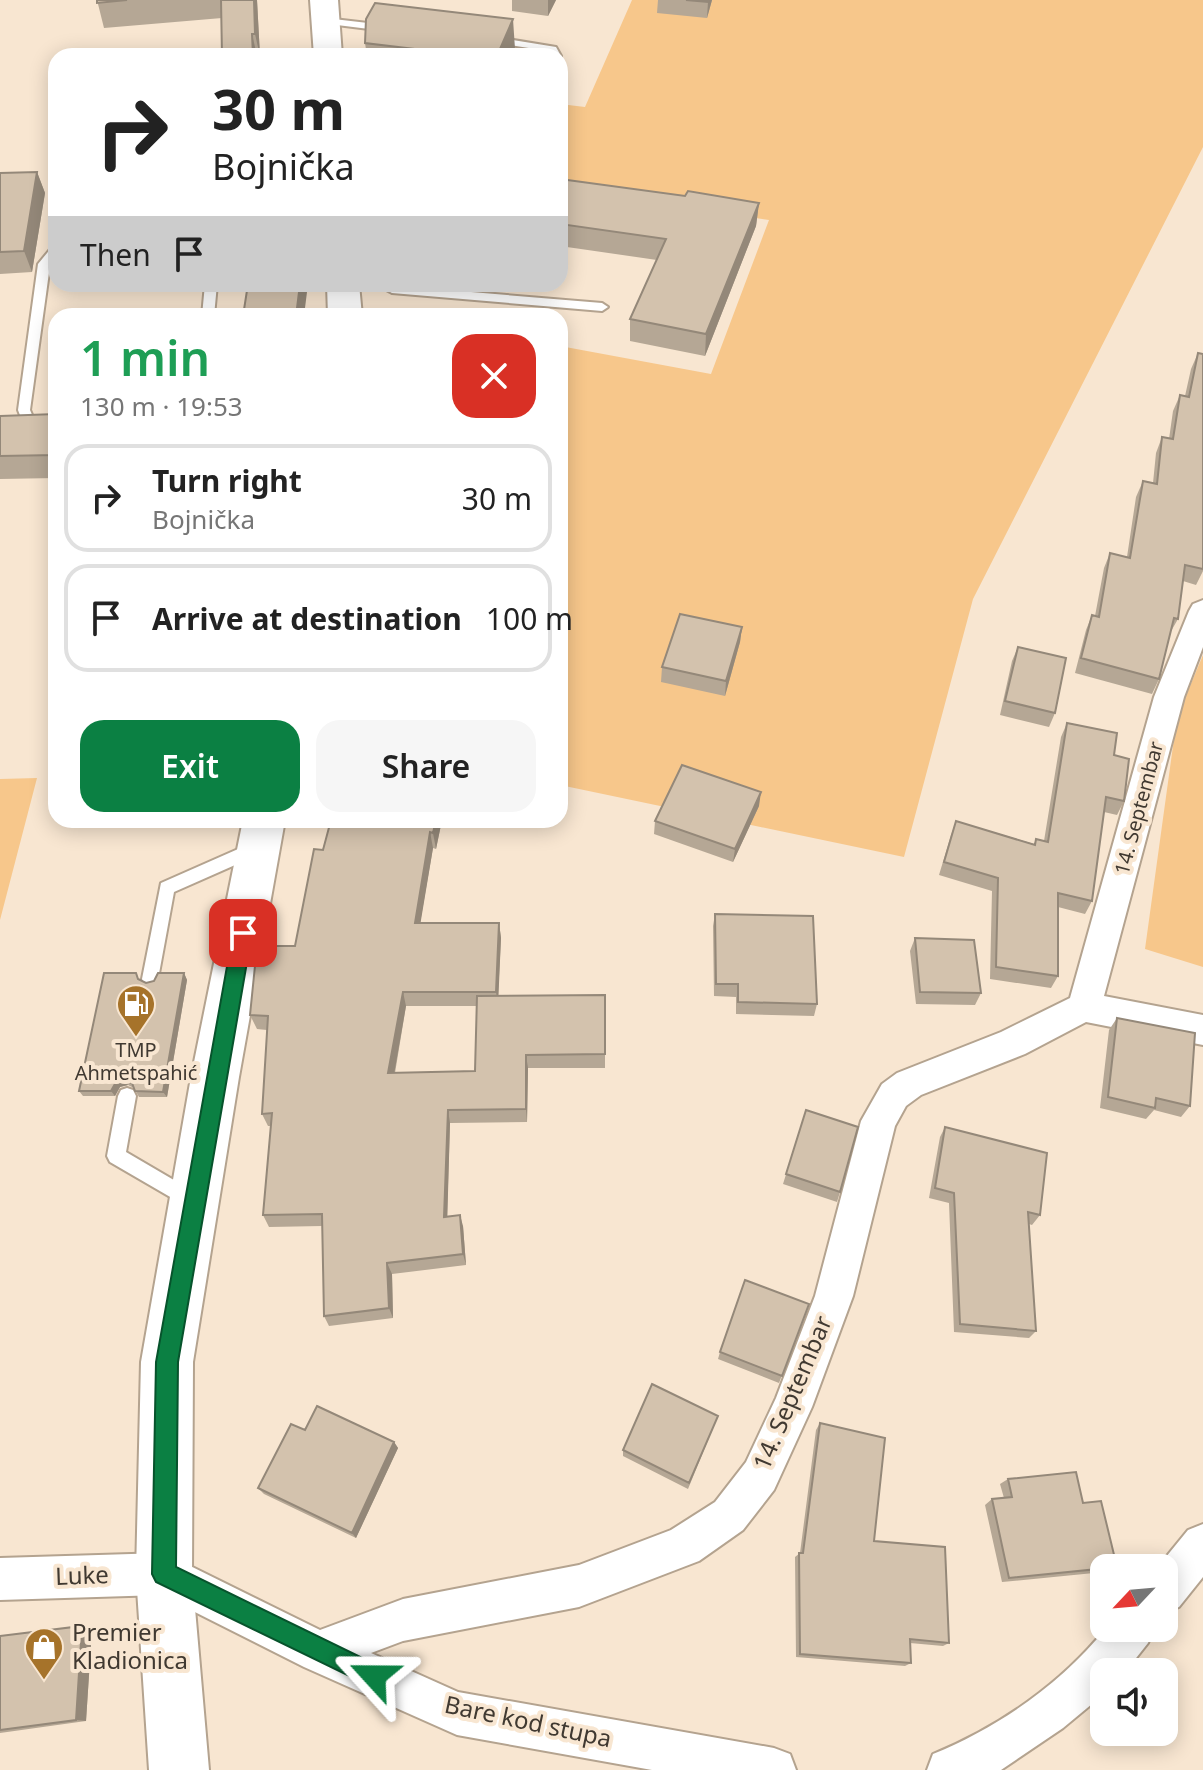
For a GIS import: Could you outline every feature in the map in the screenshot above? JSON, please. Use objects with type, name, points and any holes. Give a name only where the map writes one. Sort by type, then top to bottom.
[{"type":"main road","points":[[325,11],[327,48]]},
{"type":"main road","points":[[179,1770],[164,1574],[167,1362],[262,833]]},
{"type":"street","name":"14. Septembar","points":[[319,1652],[403,1620],[579,1586],[684,1546],[729,1516],[760,1476],[792,1407],[834,1296],[879,1121],[894,1095],[909,1084],[1013,1043],[1084,1007],[1169,697],[1203,611]]},
{"type":"street","points":[[1084,1007],[1203,1030]]},
{"type":"street","points":[[1178,1575],[1203,1545]]},
{"type":"street","name":"Bare kod stupa","points":[[164,1574],[319,1652],[457,1713],[684,1762],[774,1770]]},
{"type":"street","name":"Luke","points":[[0,1579],[164,1574]]},
{"type":"street","points":[[949,1770],[965,1766],[1012,1739],[1097,1672],[1122,1642]]},
{"type":"lane","points":[[325,11],[397,29]]},
{"type":"lane","points":[[484,39],[549,48]]},
{"type":"lane","points":[[48,259],[44,264],[24,410],[28,420],[48,426]]},
{"type":"lane","points":[[427,292],[602,307]]},
{"type":"lane","points":[[150,979],[167,888],[262,833]]},
{"type":"lane","points":[[127,1096],[116,1156],[194,1202]]},
{"type":"shaded area","points":[[632,0],[1203,0],[1203,147],[973,599],[904,857],[568,787],[568,347],[711,374],[769,220],[568,191],[568,105],[585,107]]},
{"type":"shaded area","points":[[1203,655],[1203,967],[1145,949],[1177,717]]},
{"type":"shaded area","points":[[37,778],[0,920],[0,779]]},
{"type":"building","points":[[97,0],[127,0],[97,3]]},
{"type":"building","points":[[221,0],[254,0],[253,48],[222,48]]},
{"type":"building","points":[[375,3],[513,19],[500,48],[407,48],[365,43],[366,19]]},
{"type":"building","points":[[37,172],[24,251],[0,252],[0,173]]},
{"type":"building","points":[[568,180],[685,196],[688,191],[759,203],[706,334],[630,319],[666,239],[568,225]]},
{"type":"building","points":[[247,292],[299,292],[297,308],[244,308]]},
{"type":"building","points":[[1198,353],[1203,354],[1203,569],[1185,565],[1178,619],[1174,618],[1159,679],[1081,658],[1092,615],[1099,617],[1110,553],[1130,558],[1143,481],[1157,484],[1162,437],[1173,439],[1180,395],[1189,397]]},
{"type":"building","points":[[48,414],[48,455],[0,456],[0,416]]},
{"type":"building","points":[[680,614],[742,627],[726,681],[662,667]]},
{"type":"building","points":[[1018,647],[1066,658],[1055,713],[1005,701]]},
{"type":"building","points":[[1067,723],[1117,733],[1114,755],[1129,759],[1124,801],[1106,797],[1092,901],[1058,893],[1058,976],[996,967],[998,878],[944,862],[956,821],[1035,845],[1036,839],[1048,842]]},
{"type":"building","points":[[682,765],[761,792],[735,849],[655,821]]},
{"type":"building","points":[[329,828],[434,828],[433,833],[430,832],[415,923],[499,923],[496,992],[403,992],[388,1073],[475,1071],[477,996],[605,995],[605,1054],[526,1055],[526,1109],[448,1110],[444,1217],[460,1215],[463,1254],[387,1263],[389,1308],[324,1316],[322,1214],[263,1215],[272,1113],[262,1114],[268,1016],[250,1015],[257,946],[295,946],[314,849],[323,850]]},
{"type":"building","points":[[715,914],[813,916],[817,1004],[738,1002],[738,984],[716,984]]},
{"type":"building","points":[[915,938],[974,940],[981,993],[920,992]]},
{"type":"building","name":"TMP Ahmetspahić","points":[[104,973],[136,973],[138,979],[146,983],[154,981],[158,973],[184,973],[163,1092],[135,1091],[132,1083],[124,1080],[116,1082],[111,1091],[79,1091]]},
{"type":"building","points":[[1117,1018],[1195,1033],[1190,1106],[1156,1098],[1155,1108],[1108,1097]]},
{"type":"building","points":[[806,1110],[858,1127],[840,1192],[786,1174]]},
{"type":"building","points":[[945,1127],[1047,1153],[1040,1215],[1028,1212],[1036,1331],[960,1324],[954,1193],[935,1188]]},
{"type":"building","points":[[745,1280],[809,1304],[782,1376],[720,1352]]},
{"type":"building","points":[[652,1384],[718,1416],[689,1483],[623,1450]]},
{"type":"building","points":[[317,1406],[394,1442],[352,1533],[258,1488],[291,1424],[305,1430]]},
{"type":"building","points":[[820,1423],[885,1438],[874,1541],[945,1547],[949,1643],[910,1639],[911,1663],[800,1654],[799,1553],[803,1553]]},
{"type":"building","points":[[1076,1472],[1083,1503],[1101,1501],[1114,1554],[1090,1554],[1090,1570],[1009,1578],[992,1499],[1012,1497],[1008,1479]]},
{"type":"building","name":"Premier Kladionica","points":[[82,1626],[76,1720],[0,1730],[0,1636]]},
{"type":"place","name":"TMP Ahmetspahić","points":[[136,1038]]},
{"type":"place","name":"Premier Kladionica","points":[[44,1681]]},
{"type":"route","points":[[243,933],[215,1077],[167,1362],[164,1574],[319,1652],[374,1676]]}]
